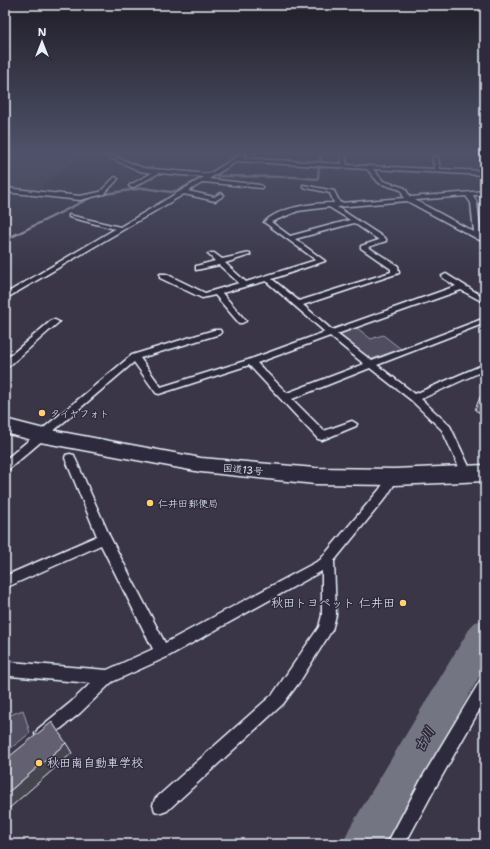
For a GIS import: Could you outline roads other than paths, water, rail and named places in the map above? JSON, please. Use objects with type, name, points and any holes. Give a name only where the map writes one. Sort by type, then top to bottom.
[{"type":"highway","name":"国道13号","points":[[5,426],[40,435],[201,465],[315,476],[394,477],[476,474]]},
{"type":"street","points":[[39,194],[80,198],[99,194]]},
{"type":"street","points":[[5,297],[179,194]]},
{"type":"street","points":[[190,194],[215,199],[221,195]]},
{"type":"street","points":[[298,304],[395,273],[396,268],[363,247],[384,240],[333,205],[332,194]]},
{"type":"street","points":[[405,194],[408,199],[485,241]]},
{"type":"street","points":[[467,194],[472,198],[474,203],[478,237]]},
{"type":"street","points":[[163,276],[205,296],[321,261],[267,222],[275,217],[292,211],[333,205],[474,194]]},
{"type":"street","points":[[72,216],[121,229]]},
{"type":"street","points":[[290,238],[355,221]]},
{"type":"street","points":[[212,254],[244,284]]},
{"type":"street","points":[[199,268],[248,254]]},
{"type":"street","points":[[446,276],[485,301]]},
{"type":"street","points":[[267,278],[331,333],[414,398],[446,428],[476,474]]},
{"type":"street","points":[[136,357],[158,392],[251,362],[462,287]]},
{"type":"street","points":[[217,292],[242,320]]},
{"type":"street","points":[[284,398],[485,320]]},
{"type":"street","points":[[5,365],[55,322]]},
{"type":"street","points":[[5,466],[40,435],[136,357],[217,332]]},
{"type":"street","points":[[251,362],[322,436],[352,424]]},
{"type":"street","points":[[414,398],[485,368]]},
{"type":"street","points":[[70,458],[104,538],[162,652]]},
{"type":"street","points":[[34,740],[75,708],[107,678],[162,652],[324,564],[383,493],[394,477]]},
{"type":"street","points":[[5,582],[104,538]]},
{"type":"street","points":[[161,806],[278,699],[295,676],[325,630],[328,620],[328,560]]},
{"type":"street","points":[[5,671],[10,669],[107,678]]},
{"type":"street","points":[[396,844],[428,784],[485,686]]},
{"type":"waterway","points":[[99,195],[108,194]]},
{"type":"waterway","points":[[15,235],[92,197]]},
{"type":"waterway","points":[[5,240],[15,235]]},
{"type":"waterway","name":"古川","points":[[364,844],[485,634]]},
{"type":"place","name":"タイヤフォト","points":[[42,413]]},
{"type":"place","name":"仁井田郵便局","points":[[150,503]]},
{"type":"place","name":"秋田トヨペット 仁井田","points":[[403,603]]},
{"type":"place","name":"秋田南自動車学校","points":[[39,763]]}]
